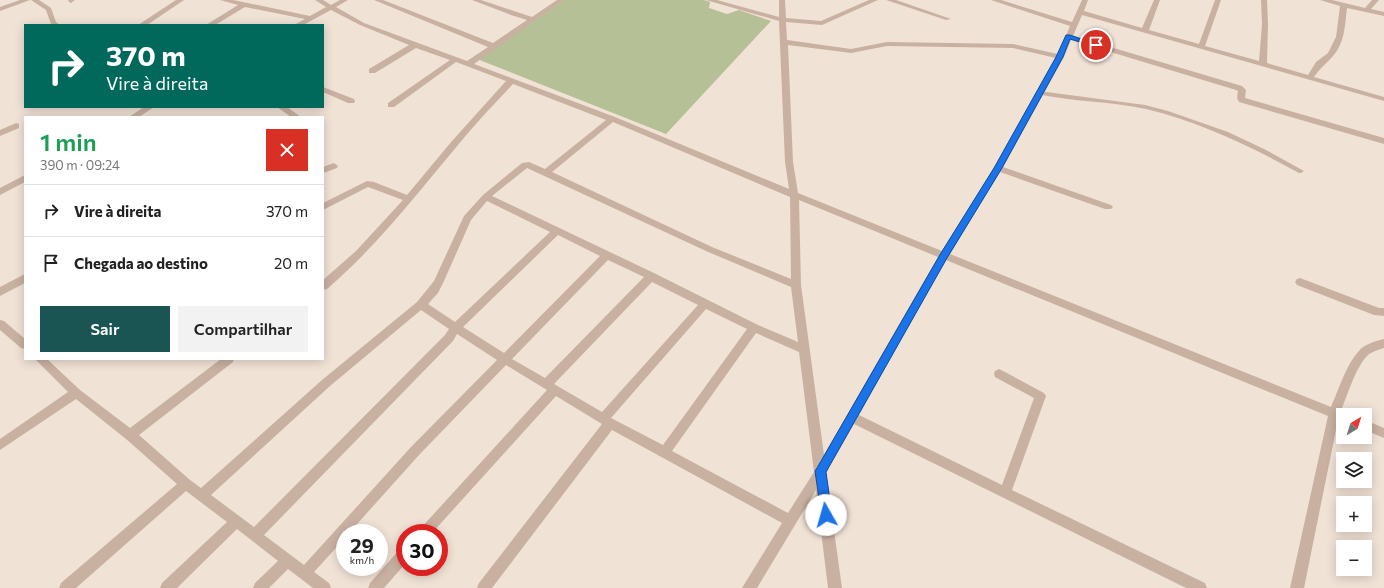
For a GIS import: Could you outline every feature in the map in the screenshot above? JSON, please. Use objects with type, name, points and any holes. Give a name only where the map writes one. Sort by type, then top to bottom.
[{"type":"street","points":[[0,9],[27,0]]},
{"type":"street","points":[[34,0],[49,10],[55,24]]},
{"type":"street","points":[[144,24],[181,0]]},
{"type":"street","points":[[223,0],[312,18]]},
{"type":"street","points":[[318,0],[362,24],[511,82],[612,119],[794,195],[1336,414]]},
{"type":"street","points":[[300,24],[345,0]]},
{"type":"street","points":[[377,0],[493,46]]},
{"type":"street","points":[[475,0],[532,19]]},
{"type":"street","points":[[468,64],[560,0]]},
{"type":"street","points":[[709,0],[782,20],[822,23],[875,0]]},
{"type":"street","points":[[782,0],[789,162],[794,195],[796,285],[835,588]]},
{"type":"street","points":[[994,0],[1074,25]]},
{"type":"street","points":[[749,588],[821,471],[944,256],[998,168],[1060,57],[1085,0]]},
{"type":"street","points":[[1145,30],[1157,0]]},
{"type":"street","points":[[1200,47],[1218,0]]},
{"type":"street","points":[[1263,64],[1265,24],[1264,0]]},
{"type":"street","points":[[1323,0],[1384,14]]},
{"type":"street","points":[[1367,9],[1376,0]]},
{"type":"street","points":[[894,1],[948,19]]},
{"type":"street","points":[[212,24],[243,5]]},
{"type":"street","points":[[1310,77],[1319,64],[1331,54],[1340,37],[1344,5]]},
{"type":"street","points":[[1079,12],[1384,99]]},
{"type":"street","points":[[1068,37],[1239,88],[1242,90],[1242,100],[1384,140]]},
{"type":"street","points":[[783,42],[851,51],[887,44],[1013,46],[1060,57]]},
{"type":"street","points":[[372,71],[415,45]]},
{"type":"street","points":[[391,105],[455,60]]},
{"type":"street","points":[[324,285],[354,260],[456,142],[511,82]]},
{"type":"street","points":[[324,89],[351,101]]},
{"type":"street","points":[[135,116],[148,108]]},
{"type":"street","points":[[283,108],[295,116]]},
{"type":"street","points":[[546,174],[612,119]]},
{"type":"street","points":[[0,133],[16,126]]},
{"type":"street","points":[[202,495],[326,383],[421,305],[440,281],[467,218],[486,197],[522,166],[529,165],[709,249],[796,285]]},
{"type":"street","points":[[324,170],[334,166]]},
{"type":"street","points":[[998,168],[1108,208]]},
{"type":"street","points":[[0,192],[24,179]]},
{"type":"street","points":[[324,206],[368,184],[408,199]]},
{"type":"street","points":[[486,197],[651,276],[754,328],[805,350]]},
{"type":"street","points":[[255,535],[449,338],[456,327],[557,231]]},
{"type":"street","points":[[305,573],[415,451],[607,255]]},
{"type":"street","points":[[432,524],[550,387],[651,276]]},
{"type":"street","points":[[0,292],[24,279]]},
{"type":"street","points":[[1300,282],[1378,312],[1384,312]]},
{"type":"street","points":[[484,588],[607,421],[705,303]]},
{"type":"street","points":[[421,305],[504,359],[607,421],[790,521]]},
{"type":"street","points":[[0,324],[22,339]]},
{"type":"street","points":[[664,453],[754,328]]},
{"type":"street","points":[[1340,408],[1348,379],[1362,354],[1367,350],[1384,343]]},
{"type":"street","points":[[41,360],[76,393],[130,436],[186,484],[324,588]]},
{"type":"street","points":[[130,436],[228,360]]},
{"type":"street","points":[[999,374],[1040,396],[1005,493]]},
{"type":"street","points":[[0,445],[76,393]]},
{"type":"street","points":[[852,417],[1200,588]]},
{"type":"street","points":[[1297,588],[1336,423]]},
{"type":"street","points":[[1372,429],[1384,433]]},
{"type":"street","points":[[66,588],[186,484]]},
{"type":"street","points":[[167,588],[237,521]]},
{"type":"street","points":[[260,588],[287,561]]},
{"type":"street","points":[[374,588],[396,564]]},
{"type":"lane","points":[[1039,93],[1159,110],[1222,131],[1252,144],[1301,171]]},
{"type":"green space","points":[[564,0],[704,0],[710,2],[709,8],[727,14],[739,10],[771,21],[666,134],[477,59]]},
{"type":"route","points":[[826,515],[821,471],[944,256],[998,168],[1060,57],[1068,37],[1096,45]]}]
